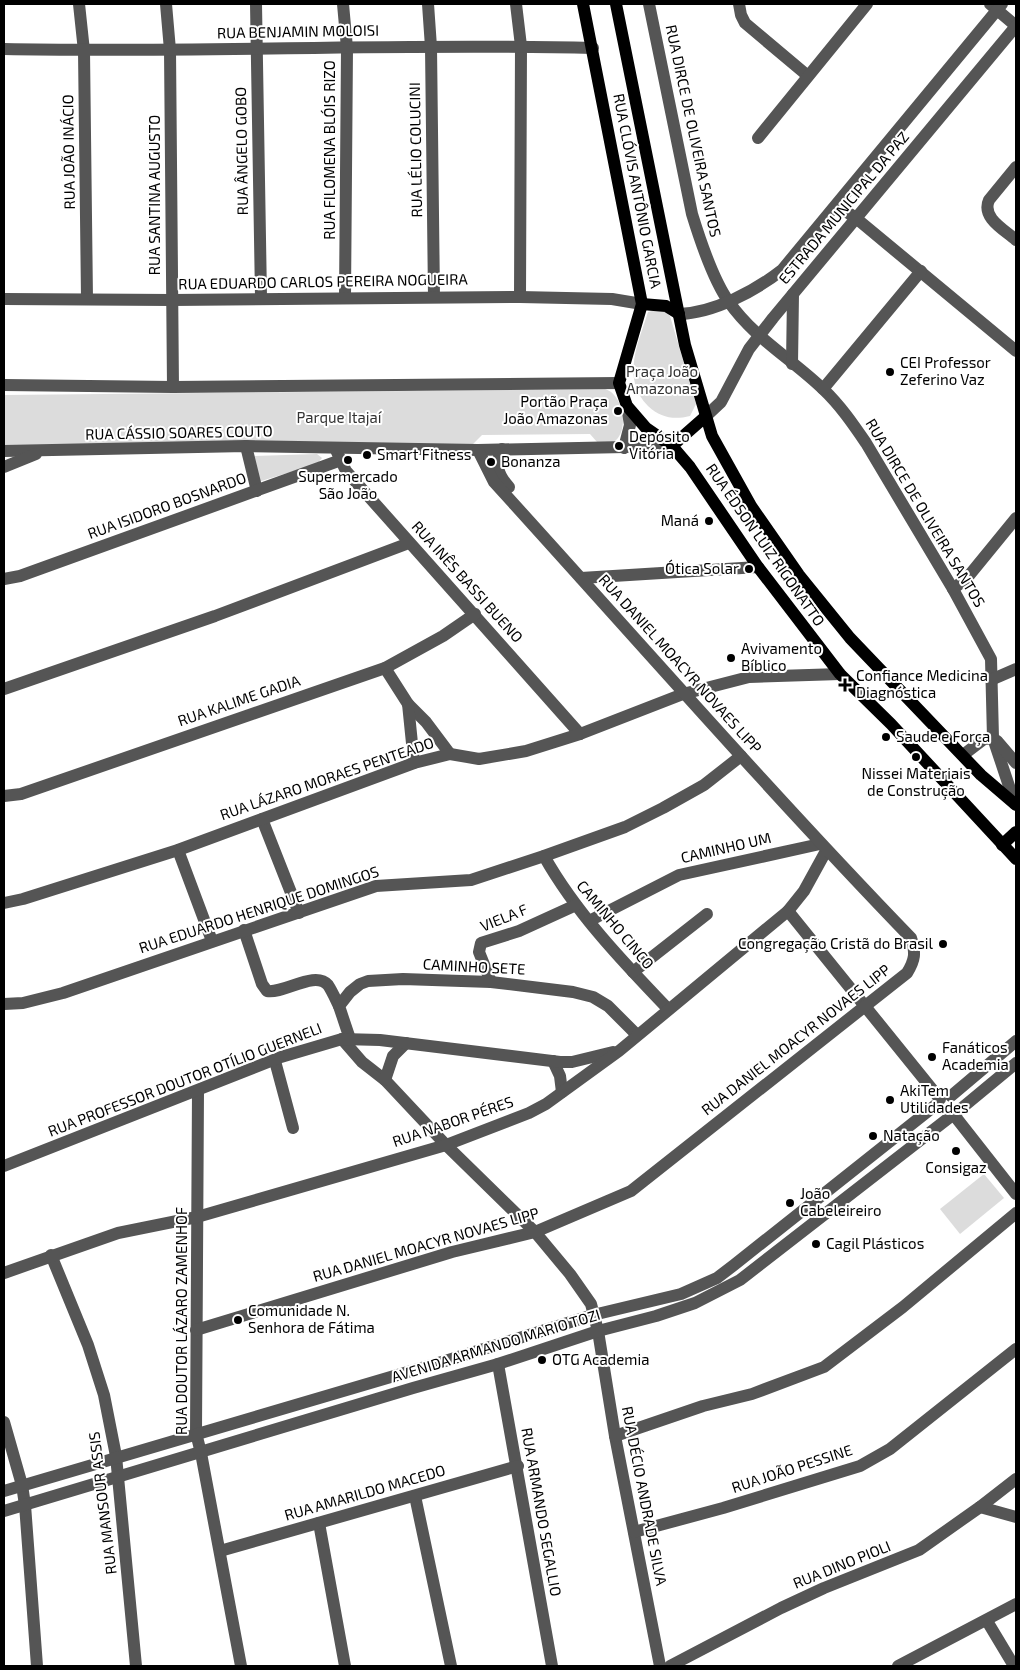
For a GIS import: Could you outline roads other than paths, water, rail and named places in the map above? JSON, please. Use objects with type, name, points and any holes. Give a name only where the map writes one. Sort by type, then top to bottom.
[{"type":"main road","name":"RUA CLÓVIS ANTÔNIO GARCIA","points":[[583,4],[642,304],[619,383]]},
{"type":"main road","name":"RUA CLÓVIS ANTÔNIO GARCIA","points":[[616,4],[691,370],[712,436],[733,476],[800,574],[866,657],[963,755],[980,775],[1016,804]]},
{"type":"main road","points":[[642,304],[666,306],[679,314]]},
{"type":"main road","points":[[619,383],[627,406]]},
{"type":"main road","name":"RUA ÉDSON LUIZ RIGONATTO","points":[[627,406],[646,428],[672,446],[696,475],[758,567],[840,674],[891,724],[1016,859]]},
{"type":"main road","points":[[672,446],[706,417]]},
{"type":"main road","points":[[1002,845],[1016,832]]},
{"type":"street","name":"RUA JOÃO INÁCIO","points":[[79,4],[84,51],[87,299]]},
{"type":"street","name":"RUA SANTINA AUGUSTO","points":[[166,4],[170,50],[173,387]]},
{"type":"street","name":"RUA ÂNGELO GOBO","points":[[256,4],[260,297]]},
{"type":"street","name":"RUA FILOMENA BLÓIS RIZO","points":[[343,4],[347,48],[345,297]]},
{"type":"street","name":"RUA LÉLIO COLUCINI","points":[[428,4],[431,47],[434,297]]},
{"type":"street","points":[[516,4],[521,46],[520,297]]},
{"type":"street","name":"RUA DIRCE DE OLIVEIRA SANTOS","points":[[648,4],[692,214],[702,247],[728,301],[759,337],[823,389],[866,443],[953,589],[991,659],[993,738],[1016,804]]},
{"type":"street","points":[[739,4],[745,23],[808,76]]},
{"type":"street","points":[[758,138],[867,4]]},
{"type":"street","points":[[996,6],[1016,26]]},
{"type":"street","name":"ESTRADA MUNICIPAL DA PAZ","points":[[679,314],[708,311],[762,284],[782,270],[837,205],[996,6]]},
{"type":"street","name":"ESTRADA MUNICIPAL DA PAZ","points":[[706,417],[721,402],[749,349],[1016,26]]},
{"type":"street","name":"RUA BENJAMIN MOLOISI","points":[[4,49],[84,51],[521,46],[593,48]]},
{"type":"street","points":[[1016,167],[989,200],[986,207],[990,217],[1016,240]]},
{"type":"street","points":[[837,205],[858,219],[1016,351]]},
{"type":"street","points":[[823,389],[920,271]]},
{"type":"street","points":[[792,364],[793,294]]},
{"type":"street","name":"RUA EDUARDO CARLOS PEREIRA NOGUEIRA","points":[[4,299],[172,300],[260,297],[520,297],[612,299],[642,304]]},
{"type":"street","points":[[4,385],[173,387],[619,383]]},
{"type":"street","points":[[624,448],[630,425],[627,406]]},
{"type":"street","points":[[246,446],[257,490]]},
{"type":"street","name":"RUA CÁSSIO SOARES COUTO","points":[[4,451],[44,452],[246,446],[338,454],[672,446]]},
{"type":"street","name":"RUA DANIEL MOACYR NOVAES LIPP","points":[[502,449],[497,466],[499,475],[514,492],[524,515]]},
{"type":"street","name":"RUA DANIEL MOACYR NOVAES LIPP","points":[[196,1330],[452,1252],[535,1232],[613,1199],[638,1186],[862,1006],[907,973],[914,961],[914,948],[911,938],[823,847],[683,694],[524,515],[489,474],[478,450]]},
{"type":"street","points":[[4,467],[44,452]]},
{"type":"street","name":"RUA ISIDORO BOSNARDO","points":[[4,579],[20,576],[257,490],[338,454]]},
{"type":"street","name":"RUA INÊS BASSI BUENO","points":[[338,454],[346,471],[580,734]]},
{"type":"street","points":[[953,589],[967,578],[1016,518]]},
{"type":"street","points":[[4,689],[215,616],[409,543]]},
{"type":"street","points":[[737,567],[750,554]]},
{"type":"street","points":[[581,578],[758,567]]},
{"type":"street","name":"RUA KALIME GADIA","points":[[4,796],[21,794],[385,668],[443,636],[475,614]]},
{"type":"street","points":[[808,674],[827,658]]},
{"type":"street","points":[[385,668],[408,704],[426,722],[450,754]]},
{"type":"street","points":[[992,679],[1016,669]]},
{"type":"street","name":"RUA LÁZARO MORAES PENTEADO","points":[[4,903],[23,899],[178,850],[414,762],[450,754],[479,759],[493,758],[580,734],[683,694],[749,677],[840,674]]},
{"type":"street","points":[[408,704],[414,762]]},
{"type":"street","points":[[963,755],[984,739],[993,738],[1001,743],[1016,763]]},
{"type":"street","name":"RUA EDUARDO HENRIQUE DOMINGOS","points":[[4,1004],[23,1003],[63,993],[376,886],[471,880],[544,856],[625,827],[663,808],[704,785],[741,756]]},
{"type":"street","points":[[262,819],[299,913]]},
{"type":"street","name":"RUA NABOR PÉRES","points":[[4,1273],[118,1233],[198,1217],[446,1145],[529,1113],[619,1051],[788,911],[804,892],[823,847]]},
{"type":"street","name":"CAMINHO UM","points":[[589,921],[679,875],[823,847]]},
{"type":"street","points":[[178,850],[212,941]]},
{"type":"street","name":"CAMINHO CINCO","points":[[544,856],[559,883],[576,905],[633,972],[668,1009]]},
{"type":"street","name":"VIELA F","points":[[491,982],[479,952],[481,943],[518,931],[576,905]]},
{"type":"street","points":[[788,911],[862,1006],[942,1100],[957,1103],[954,1115]]},
{"type":"street","points":[[633,972],[707,914]]},
{"type":"street","points":[[244,930],[262,984],[268,991],[277,991],[315,980],[322,980],[327,984],[339,1006],[346,1039],[362,1062],[385,1080],[446,1145],[535,1232],[585,1294],[593,1315]]},
{"type":"street","name":"CAMINHO SETE","points":[[339,1006],[360,984],[373,980],[491,982],[573,992],[593,997],[608,1006],[637,1035]]},
{"type":"street","name":"RUA PROFESSOR DOUTOR OTÍLIO GUERNELI","points":[[4,1166],[274,1061],[346,1039],[406,1043],[572,1062],[619,1051]]},
{"type":"street","name":"AVENIDA ARMANDO MARIO TOZI","points":[[4,1490],[445,1361],[593,1315],[681,1294],[717,1278],[839,1184],[1016,1041]]},
{"type":"street","points":[[385,1080],[393,1056],[406,1043]]},
{"type":"street","points":[[274,1061],[293,1128]]},
{"type":"street","points":[[553,1061],[560,1076],[562,1092]]},
{"type":"street","name":"AVENIDA ARMANDO MARIO TOZI","points":[[4,1511],[498,1364],[598,1331],[695,1303],[730,1286],[954,1115],[1016,1062]]},
{"type":"street","name":"RUA DOUTOR LÁZARO ZAMENHOF","points":[[198,1091],[196,1433],[202,1453],[241,1666]]},
{"type":"street","points":[[942,1100],[937,1110],[941,1115],[954,1115]]},
{"type":"street","points":[[954,1115],[1016,1194]]},
{"type":"street","points":[[615,1436],[703,1406],[752,1394],[824,1367],[903,1307],[1016,1213]]},
{"type":"street","name":"RUA MANSOUR ASSIS","points":[[52,1255],[88,1345],[99,1378],[116,1456],[136,1666]]},
{"type":"street","name":"RUA DÉCIO ANDRADE SILVA","points":[[593,1315],[598,1331],[615,1436],[660,1666]]},
{"type":"street","name":"RUA JOÃO PESSINE","points":[[634,1532],[723,1508],[860,1466],[890,1449],[1016,1349]]},
{"type":"street","name":"RUA ARMANDO SEGALLIO","points":[[498,1364],[518,1466],[552,1666]]},
{"type":"street","points":[[4,1422],[22,1485],[25,1505],[38,1666]]},
{"type":"street","name":"RUA AMARILDO MACEDO","points":[[220,1551],[518,1466]]},
{"type":"street","name":"RUA DINO PIOLI","points":[[670,1666],[807,1596],[918,1550],[980,1508],[1016,1478]]},
{"type":"street","points":[[415,1496],[450,1666]]},
{"type":"street","points":[[980,1508],[1016,1518]]},
{"type":"street","points":[[319,1522],[344,1666]]},
{"type":"street","points":[[898,1666],[987,1621],[1016,1604]]},
{"type":"street","points":[[987,1621],[1014,1666]]},
{"type":"place","name":"CEI Professor Zeferino Vaz","points":[[890,372]]},
{"type":"place","name":"Portão Praça João Amazonas","points":[[618,411]]},
{"type":"place","name":"Depósito Vitória","points":[[619,446]]},
{"type":"place","name":"Smart Fitness","points":[[367,455]]},
{"type":"place","name":"Supermercado São João","points":[[348,460]]},
{"type":"place","name":"Bonanza","points":[[491,462]]},
{"type":"place","name":"Maná","points":[[709,521]]},
{"type":"place","name":"Ótica Solar","points":[[749,569]]},
{"type":"place","name":"Avivamento Bíblico","points":[[731,658]]},
{"type":"place","name":"Confiance Medicina Diagnóstica","points":[[845,685]]},
{"type":"place","name":"Saude e Força","points":[[886,737]]},
{"type":"place","name":"Nissei Materiais de Construção","points":[[916,757]]},
{"type":"place","name":"Congregação Cristã do Brasil","points":[[943,944]]},
{"type":"place","name":"Fanáticos Academia","points":[[932,1057]]},
{"type":"place","name":"AkiTem Utilidades","points":[[890,1100]]},
{"type":"place","name":"Natação","points":[[873,1136]]},
{"type":"place","name":"Consigaz","points":[[956,1151]]},
{"type":"place","name":"João Cabeleireiro","points":[[790,1203]]},
{"type":"place","name":"Cagil Plásticos","points":[[816,1244]]},
{"type":"place","name":"Comunidade N. Senhora de Fátima","points":[[238,1320]]},
{"type":"place","name":"OTG Academia","points":[[542,1360]]},
{"type":"park label","name":"Praça João Amazonas","points":[[662,380]]},
{"type":"park label","name":"Parque Itajaí","points":[[339,418]]}]
